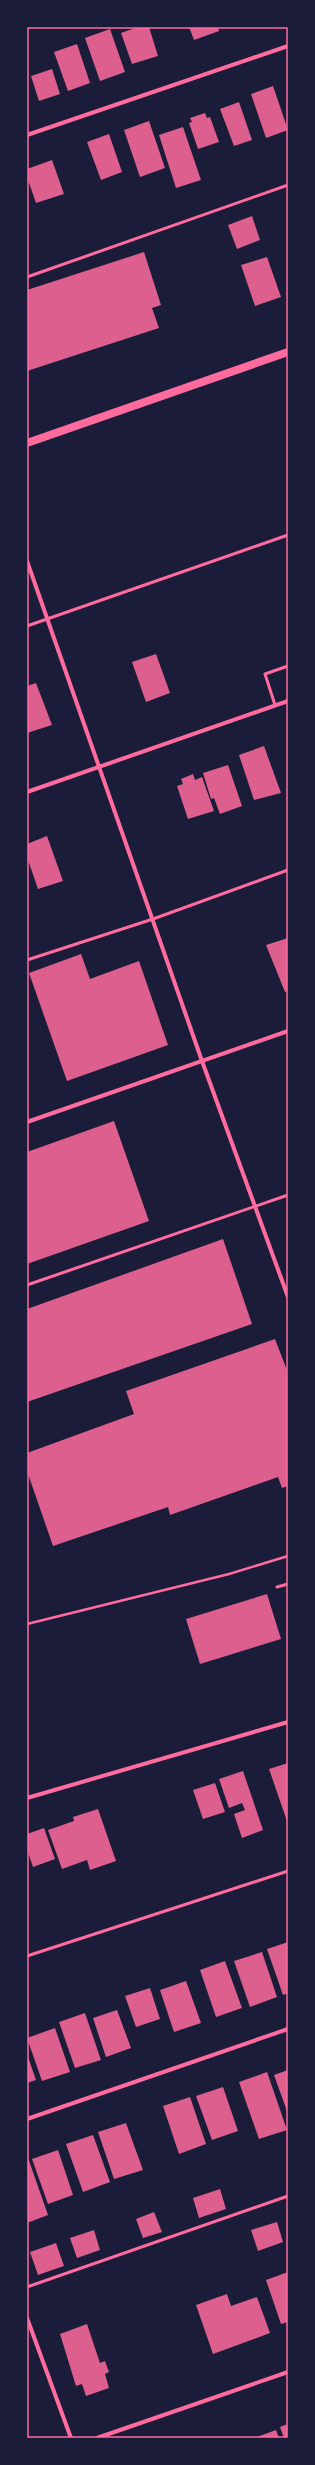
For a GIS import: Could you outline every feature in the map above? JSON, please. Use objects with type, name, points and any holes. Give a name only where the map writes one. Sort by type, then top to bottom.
[{"type":"main road","points":[[27,443],[288,352]]},
{"type":"street","points":[[27,135],[288,46]]},
{"type":"street","points":[[27,561],[202,1061],[288,1297]]},
{"type":"street","points":[[27,792],[288,701]]},
{"type":"street","points":[[27,1122],[288,1031]]},
{"type":"street","points":[[27,1798],[288,1722]]},
{"type":"street","points":[[27,2119],[288,2028]]},
{"type":"street","points":[[27,2318],[70,2438]]},
{"type":"street","points":[[97,2438],[288,2372]]},
{"type":"lane","points":[[27,277],[288,185]]},
{"type":"lane","points":[[27,626],[288,535]]},
{"type":"lane","points":[[275,705],[265,674],[288,666]]},
{"type":"lane","points":[[27,960],[153,919],[288,870]]},
{"type":"lane","points":[[27,1284],[288,1195]]},
{"type":"lane","points":[[277,1587],[288,1584]]},
{"type":"lane","points":[[27,1956],[288,1871]]},
{"type":"lane","points":[[27,2288],[288,2196]]},
{"type":"path","points":[[27,1624],[222,1576],[288,1556]]},
{"type":"building","points":[[138,27],[149,27],[158,56],[132,64],[121,33]]},
{"type":"building","points":[[189,27],[218,27],[219,31],[194,40]]},
{"type":"building","points":[[110,29],[125,72],[100,81],[85,38]]},
{"type":"building","points":[[77,44],[90,83],[68,91],[54,52]]},
{"type":"building","points":[[52,69],[60,94],[39,101],[31,76]]},
{"type":"building","points":[[273,86],[288,130],[266,138],[251,94]]},
{"type":"building","points":[[239,102],[252,140],[234,146],[220,109]]},
{"type":"building","points":[[205,113],[207,118],[210,117],[219,142],[198,149],[189,123],[192,122],[190,118]]},
{"type":"building","points":[[149,121],[165,168],[140,177],[124,130]]},
{"type":"building","points":[[183,127],[201,180],[176,188],[159,135]]},
{"type":"building","points":[[109,134],[122,172],[101,180],[87,142]]},
{"type":"building","points":[[52,160],[64,194],[36,203],[27,177],[27,169]]},
{"type":"building","points":[[252,216],[260,240],[237,249],[228,225]]},
{"type":"building","points":[[144,252],[161,305],[152,308],[159,328],[27,371],[27,290]]},
{"type":"building","points":[[267,257],[281,297],[255,306],[241,265]]},
{"type":"building","points":[[156,654],[170,693],[146,702],[132,662]]},
{"type":"building","points":[[36,683],[52,725],[27,733],[27,686]]},
{"type":"building","points":[[264,746],[281,793],[254,800],[239,755]]},
{"type":"building","points":[[228,765],[242,806],[220,814],[214,798],[211,799],[203,773]]},
{"type":"building","points":[[193,774],[195,780],[202,777],[214,811],[188,819],[177,786],[183,784],[181,779]]},
{"type":"building","points":[[47,836],[63,881],[38,889],[27,857],[27,844]]},
{"type":"building","points":[[288,938],[288,991],[285,992],[266,945]]},
{"type":"building","points":[[81,954],[90,979],[139,961],[168,1045],[67,1081],[29,973]]},
{"type":"building","points":[[114,1121],[149,1221],[27,1264],[27,1152]]},
{"type":"building","points":[[223,1239],[252,1324],[27,1402],[27,1309]]},
{"type":"building","points":[[275,1339],[288,1373],[288,1486],[282,1488],[278,1477],[170,1515],[168,1507],[53,1546],[27,1471],[27,1453],[134,1414],[126,1391]]},
{"type":"building","points":[[267,1594],[281,1639],[200,1664],[186,1619]]},
{"type":"building","points":[[288,1763],[288,1824],[269,1769]]},
{"type":"building","points":[[243,1771],[263,1830],[242,1838],[234,1814],[245,1810],[242,1803],[229,1808],[219,1779]]},
{"type":"building","points":[[215,1783],[225,1812],[203,1819],[193,1790]]},
{"type":"building","points":[[98,1809],[116,1861],[90,1870],[87,1860],[62,1869],[48,1830],[74,1821],[73,1817]]},
{"type":"building","points":[[44,1828],[55,1859],[33,1867],[27,1849],[27,1834]]},
{"type":"building","points":[[288,1942],[288,1993],[283,1995],[267,1949]]},
{"type":"building","points":[[262,1952],[277,1997],[250,2007],[234,1961]]},
{"type":"building","points":[[225,1961],[242,2008],[216,2017],[200,1970]]},
{"type":"building","points":[[186,1981],[201,2023],[174,2032],[160,1990]]},
{"type":"building","points":[[150,1988],[160,2019],[136,2027],[125,1996]]},
{"type":"building","points":[[117,2010],[131,2048],[106,2057],[93,2018]]},
{"type":"building","points":[[85,2013],[101,2060],[75,2068],[59,2022]]},
{"type":"building","points":[[55,2028],[70,2072],[42,2081],[27,2038]]},
{"type":"building","points":[[27,2054],[36,2080],[27,2083]]},
{"type":"building","points":[[288,2070],[288,2114],[274,2075]]},
{"type":"building","points":[[267,2072],[287,2130],[259,2139],[239,2082]]},
{"type":"building","points":[[223,2087],[238,2131],[212,2140],[196,2096]]},
{"type":"building","points":[[190,2097],[206,2144],[179,2154],[163,2106]]},
{"type":"building","points":[[126,2123],[143,2170],[114,2179],[98,2132]]},
{"type":"building","points":[[93,2135],[110,2182],[83,2192],[66,2144]]},
{"type":"building","points":[[58,2150],[73,2195],[48,2204],[32,2159]]},
{"type":"building","points":[[27,2155],[48,2215],[27,2223]]},
{"type":"building","points":[[220,2189],[226,2209],[199,2218],[193,2198]]},
{"type":"building","points":[[154,2212],[162,2232],[143,2238],[136,2219]]},
{"type":"building","points":[[277,2222],[283,2242],[258,2251],[251,2230]]},
{"type":"building","points":[[94,2230],[100,2250],[77,2258],[70,2238]]},
{"type":"building","points":[[56,2243],[64,2266],[38,2275],[30,2252]]},
{"type":"building","points":[[288,2272],[288,2322],[281,2324],[266,2280]]},
{"type":"building","points":[[227,2294],[231,2306],[257,2297],[270,2333],[213,2354],[196,2305]]},
{"type":"building","points":[[87,2324],[100,2363],[105,2361],[109,2372],[105,2374],[109,2388],[86,2396],[82,2384],[76,2386],[60,2334]]},
{"type":"building","points":[[288,2424],[288,2438],[284,2438],[280,2427]]},
{"type":"building","points":[[276,2430],[279,2438],[254,2438]]}]
